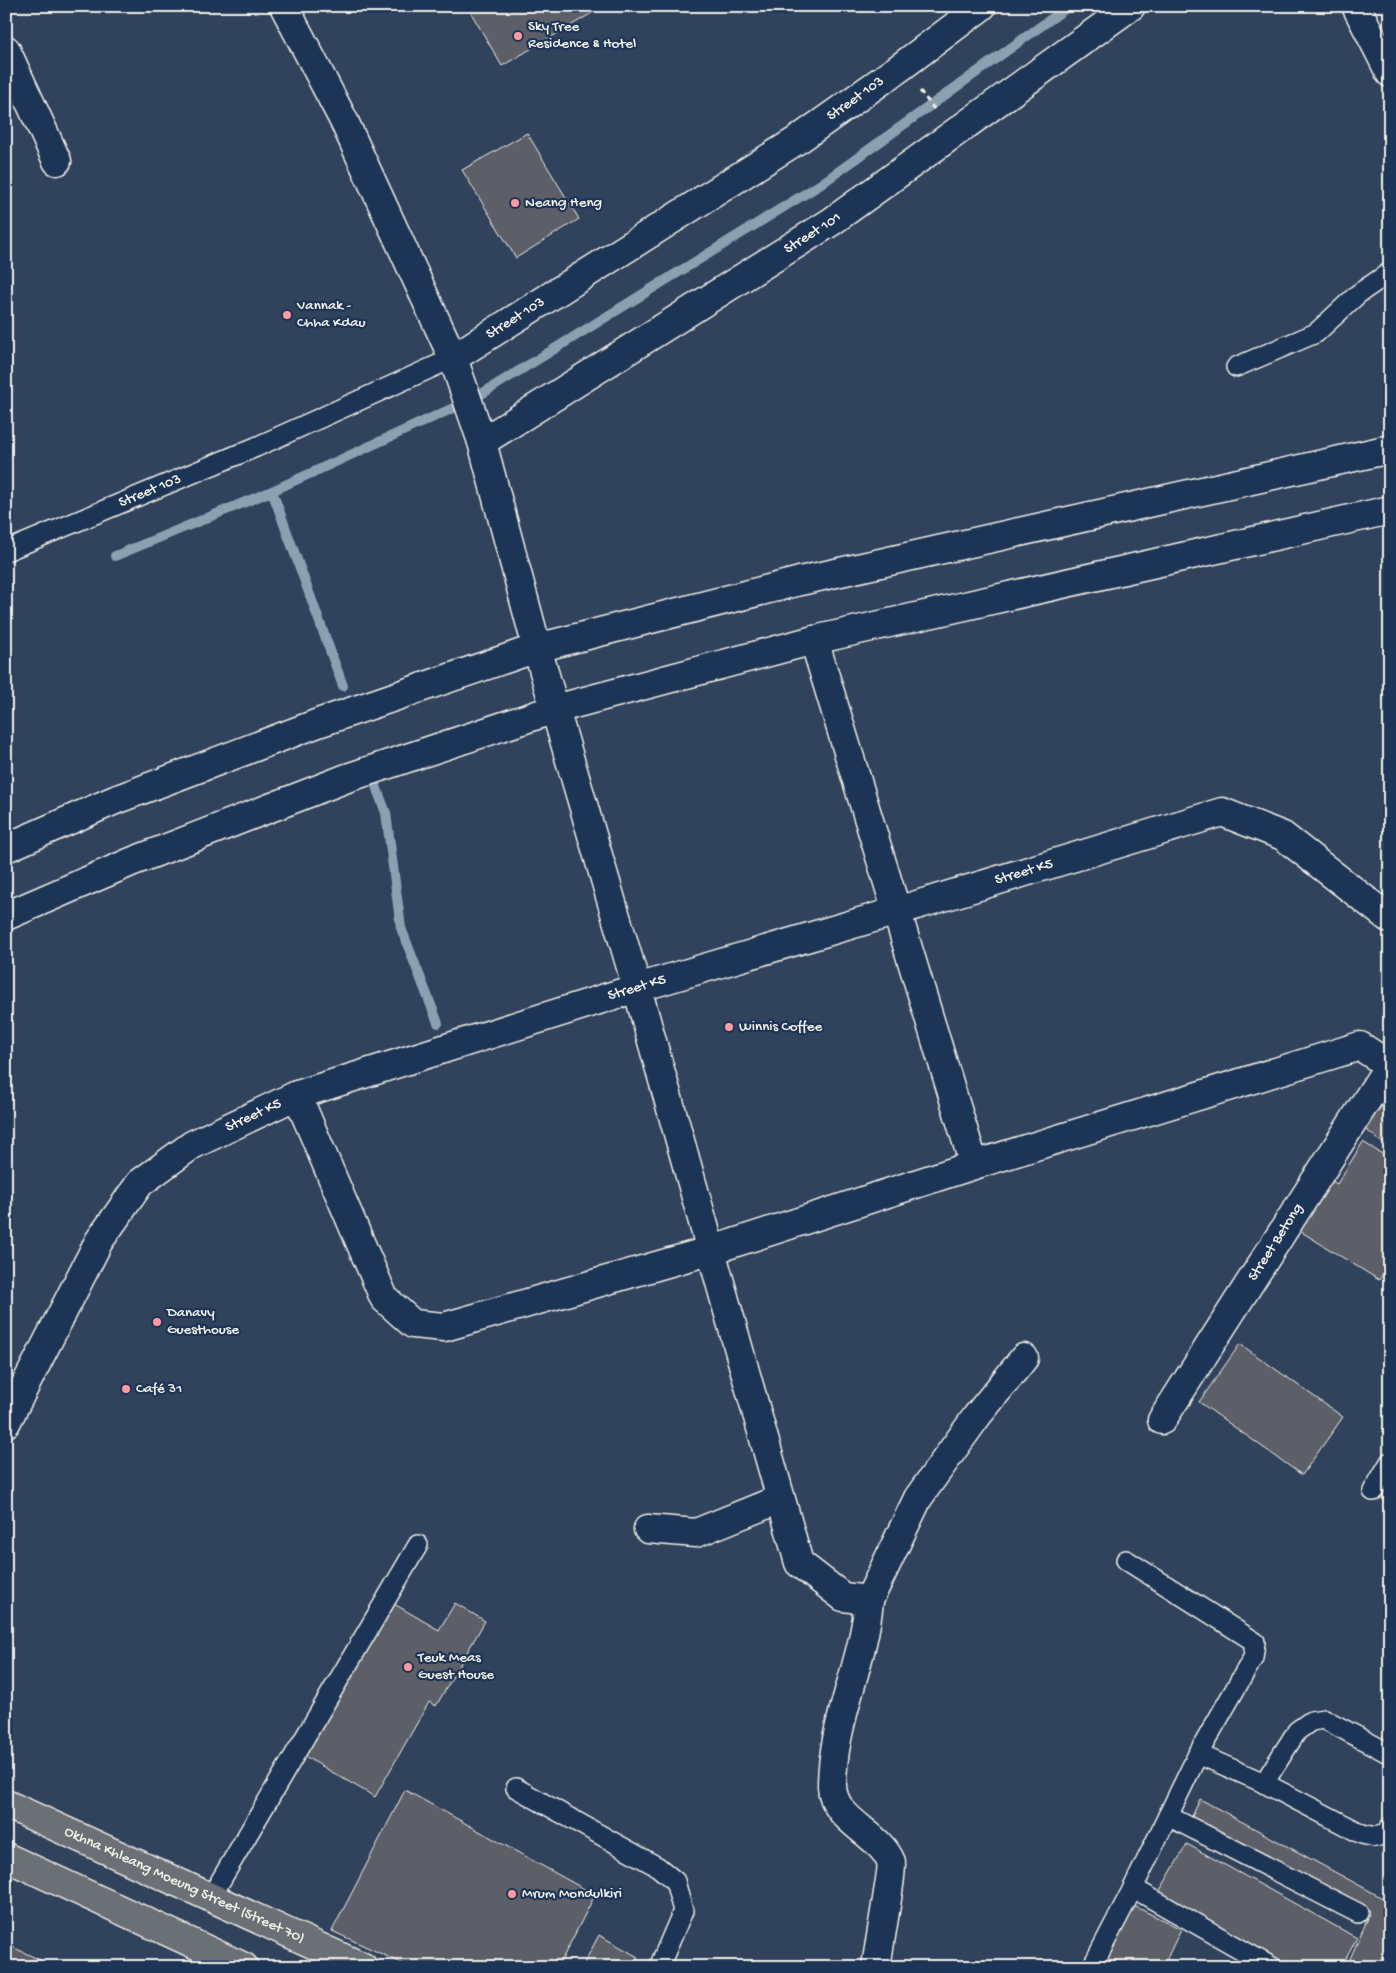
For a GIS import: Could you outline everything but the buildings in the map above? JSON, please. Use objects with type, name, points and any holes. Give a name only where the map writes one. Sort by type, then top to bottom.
[{"type":"main road","name":"Okhna Khleang Moeung Street (Street 70)","points":[[6,1804],[363,1967]]},
{"type":"main road","points":[[6,1857],[244,1967]]},
{"type":"street","points":[[284,6],[344,121],[454,358],[482,442],[537,648],[637,988],[799,1563],[843,1597],[869,1600]]},
{"type":"street","name":"Street 103","points":[[454,358],[799,140],[982,6]]},
{"type":"street","name":"Street 101","points":[[482,442],[831,222],[1131,6]]},
{"type":"street","points":[[1356,6],[1390,73]]},
{"type":"street","points":[[6,50],[57,161]]},
{"type":"street","points":[[6,848],[115,800],[320,722],[537,648],[800,580],[1390,449]]},
{"type":"street","points":[[6,916],[131,862],[347,778],[555,709],[814,640],[1390,510]]},
{"type":"street","points":[[814,640],[974,1165]]},
{"type":"street","name":"Street K5","points":[[6,1423],[100,1242],[140,1183],[192,1145],[297,1095],[637,988],[1222,812],[1283,836],[1390,919]]},
{"type":"street","points":[[297,1095],[384,1298],[413,1324],[444,1327],[712,1250],[974,1165],[1360,1046],[1390,1064]]},
{"type":"street","name":"Street Betong","points":[[1162,1420],[1390,1064]]},
{"type":"street","points":[[876,1967],[892,1864],[883,1848],[859,1828],[837,1805],[832,1788],[836,1746],[867,1625],[869,1600],[918,1498],[977,1416],[1024,1358]]},
{"type":"street","points":[[648,1529],[696,1533],[780,1499]]},
{"type":"lane","points":[[1236,368],[1316,333],[1358,294],[1390,272]]},
{"type":"lane","name":"Street 103","points":[[6,551],[256,447],[454,358]]},
{"type":"lane","points":[[1373,1491],[1390,1462]]},
{"type":"lane","points":[[211,1897],[418,1546]]},
{"type":"lane","points":[[1092,1967],[1133,1888],[1198,1754],[1253,1658],[1255,1642],[1126,1560]]},
{"type":"lane","points":[[1264,1783],[1297,1731],[1311,1721],[1324,1719],[1390,1754]]},
{"type":"lane","points":[[1198,1754],[1264,1783],[1362,1834],[1375,1837],[1386,1834],[1390,1827]]},
{"type":"lane","points":[[516,1788],[658,1867],[675,1881],[683,1911],[659,1967]]},
{"type":"lane","points":[[1168,1816],[1358,1913]]},
{"type":"lane","points":[[1133,1888],[1272,1967]]},
{"type":"path","points":[[919,90],[936,112]]},
{"type":"waterway","points":[[115,556],[272,491],[475,398],[821,184],[1069,6]]},
{"type":"waterway","points":[[272,491],[343,686]]},
{"type":"waterway","points":[[374,781],[386,813],[401,928],[438,1023]]},
{"type":"place","name":"Sky Tree Residence & Hotel","points":[[518,36]]},
{"type":"place","name":"Neang Heng","points":[[515,203]]},
{"type":"place","name":"Vannak - Chha Kdau","points":[[287,315]]},
{"type":"place","name":"Winnis Coffee","points":[[729,1027]]},
{"type":"place","name":"Danavy Guesthouse","points":[[157,1322]]},
{"type":"place","name":"Café 31","points":[[126,1389]]},
{"type":"place","name":"Teuk Meas Guest House","points":[[408,1667]]},
{"type":"place","name":"Mrum Mondulkiri","points":[[512,1894]]}]
